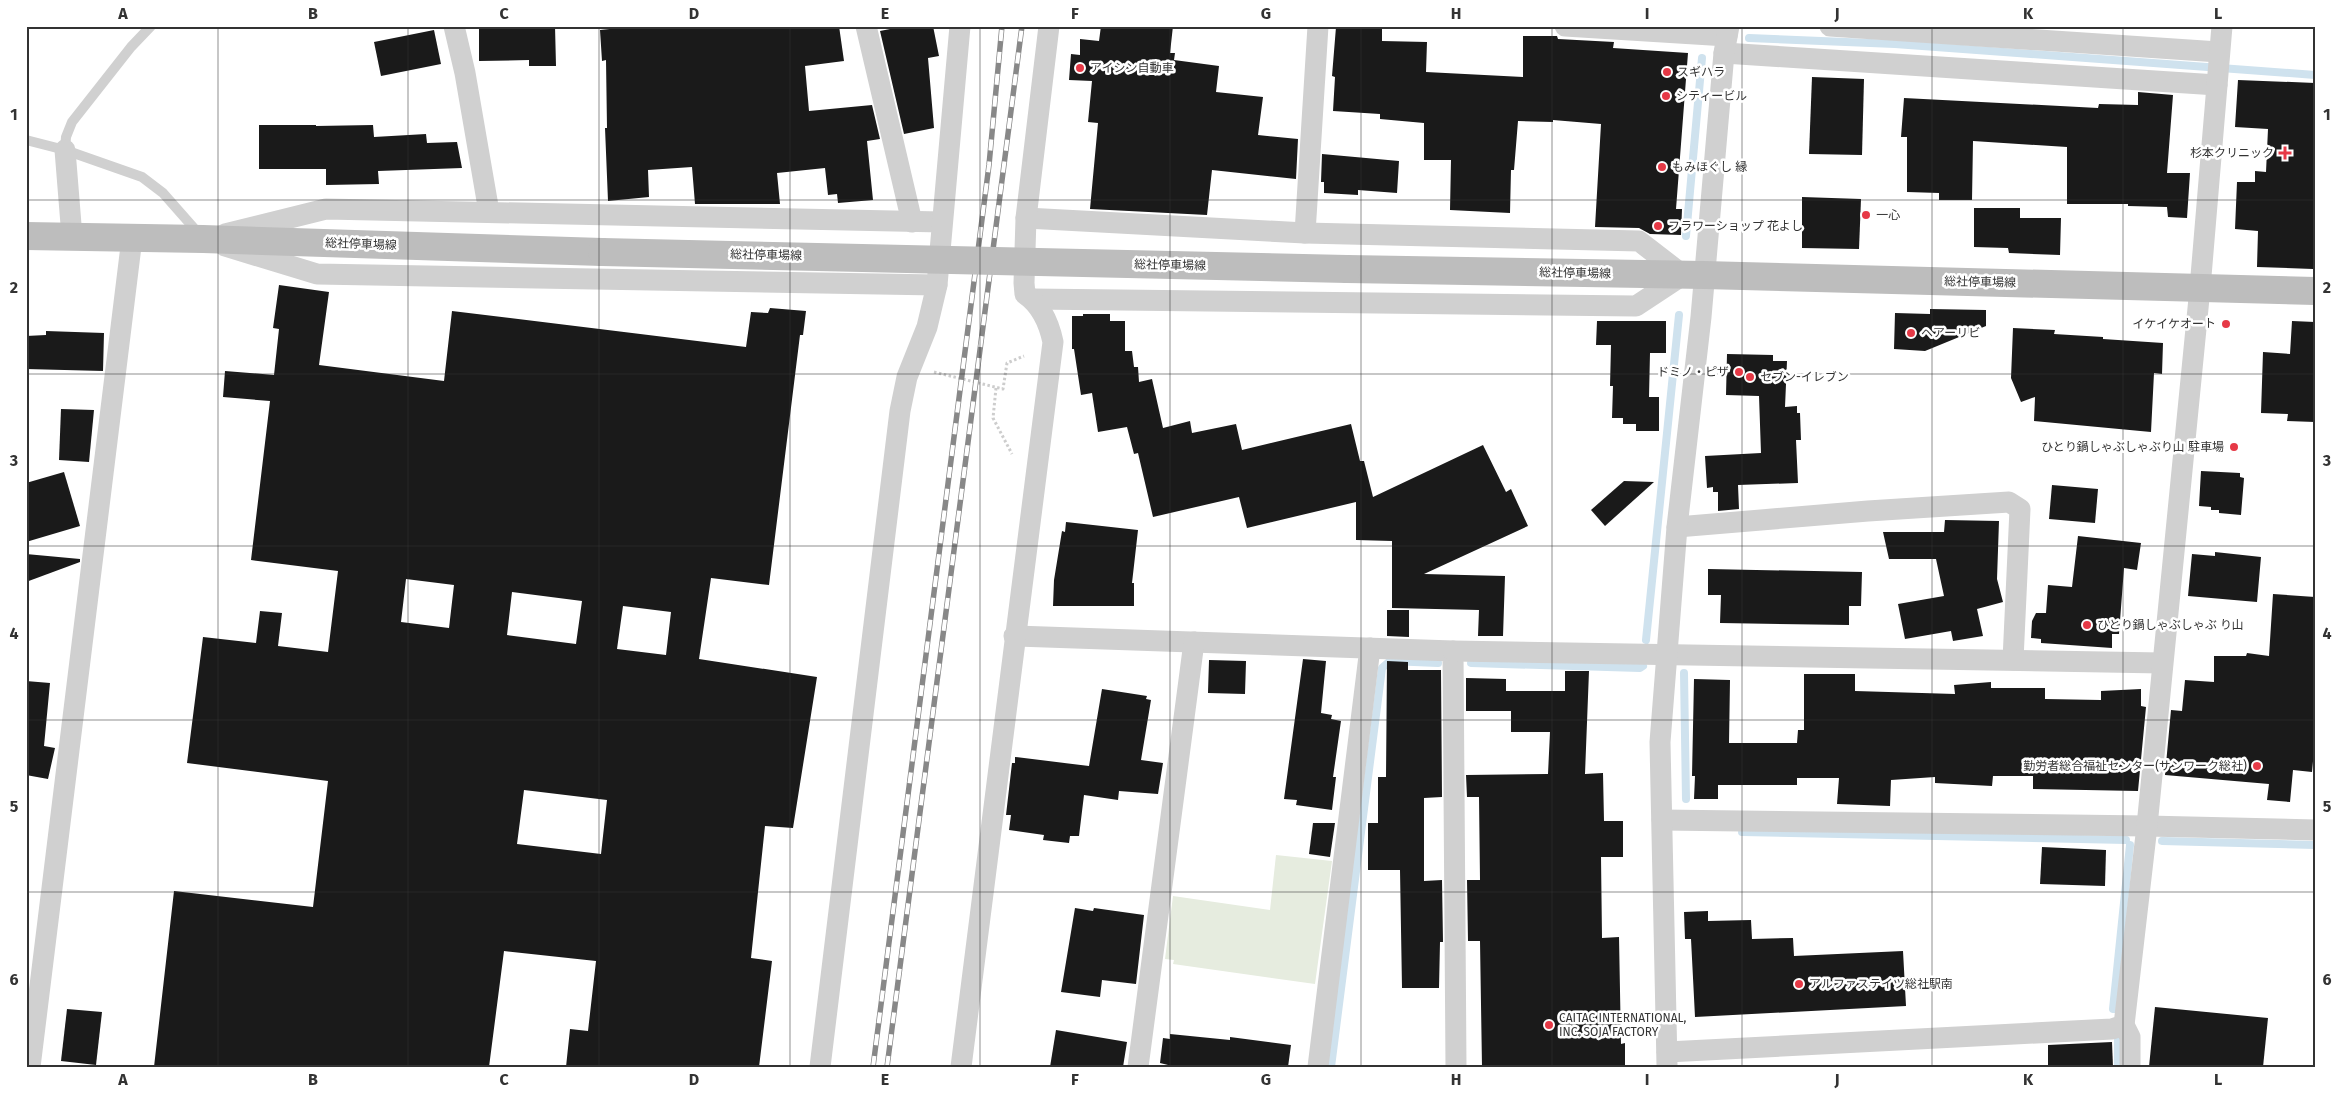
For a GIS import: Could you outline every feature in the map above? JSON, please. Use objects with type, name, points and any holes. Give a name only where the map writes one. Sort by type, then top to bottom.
[{"type":"main road","name":"総社停車場線","points":[[26,236],[203,239],[602,252],[1693,275],[2315,291]]},
{"type":"street","points":[[454,26],[465,74],[489,212]]},
{"type":"street","points":[[866,26],[912,222]]},
{"type":"street","points":[[820,1067],[900,411],[907,377],[927,327],[937,285],[960,26]]},
{"type":"street","points":[[961,1067],[1014,636],[1053,342],[1050,324],[1032,299],[1025,294],[1024,283],[1026,218],[1050,26]]},
{"type":"street","points":[[1305,233],[1318,26]]},
{"type":"street","points":[[1565,26],[1727,38],[2218,67]]},
{"type":"street","points":[[1830,26],[2218,67]]},
{"type":"street","points":[[2130,1067],[2130,1037],[2124,1025],[2147,826],[2200,288],[2222,26]]},
{"type":"street","points":[[1727,38],[1693,275],[1677,527],[1660,742],[1667,1060],[2102,1029],[2124,1025]]},
{"type":"street","points":[[65,150],[72,237]]},
{"type":"street","points":[[203,239],[326,209],[942,222]]},
{"type":"street","points":[[1026,218],[1305,233],[1639,241],[1693,275]]},
{"type":"street","points":[[30,1067],[132,238]]},
{"type":"street","points":[[203,239],[317,274],[937,285]]},
{"type":"street","points":[[1032,299],[1636,306],[1693,275]]},
{"type":"street","points":[[1677,527],[1868,511],[2009,502],[2020,510],[2013,660]]},
{"type":"street","points":[[1014,636],[1453,652],[2162,663]]},
{"type":"street","points":[[1138,1067],[1194,642]]},
{"type":"street","points":[[1318,1067],[1370,648]]},
{"type":"street","points":[[1453,652],[1456,1067]]},
{"type":"street","points":[[1662,820],[2315,830]]},
{"type":"lane","points":[[65,150],[66,136],[72,122],[131,47],[151,26]]},
{"type":"lane","points":[[26,140],[65,150],[142,177],[164,193],[203,239]]},
{"type":"path","points":[[926,370],[1003,389],[1007,363],[1024,356]]},
{"type":"path","points":[[996,388],[994,418],[1012,454]]},
{"type":"shaded area","points":[[1276,855],[1332,861],[1315,984],[1173,964],[1174,960],[1165,959],[1173,896],[1270,910]]},
{"type":"building","points":[[506,26],[555,26],[556,66],[529,66],[529,60],[479,61],[479,29],[505,28]]},
{"type":"building","points":[[638,26],[839,26],[844,61],[805,66],[809,111],[872,105],[880,139],[867,141],[873,200],[838,203],[837,194],[828,195],[825,168],[777,173],[780,204],[695,204],[692,167],[648,170],[649,197],[608,201],[605,128],[607,128],[606,60],[602,61],[600,30]]},
{"type":"building","points":[[905,26],[933,26],[939,56],[928,58],[934,128],[904,134],[880,31]]},
{"type":"building","points":[[1101,26],[1173,26],[1170,53],[1175,53],[1174,60],[1219,66],[1216,92],[1263,97],[1258,135],[1298,139],[1296,179],[1212,170],[1207,215],[1090,209],[1098,123],[1088,122],[1092,81],[1069,80],[1071,54],[1080,55],[1080,39],[1099,41]]},
{"type":"building","points":[[1336,27],[1382,28],[1382,41],[1427,42],[1426,72],[1523,77],[1523,36],[1557,36],[1558,39],[1614,42],[1613,48],[1688,53],[1676,209],[1682,209],[1681,235],[1650,234],[1639,228],[1595,227],[1601,124],[1553,120],[1553,122],[1518,121],[1514,170],[1511,170],[1510,213],[1450,210],[1451,160],[1424,160],[1424,123],[1380,119],[1380,114],[1333,111],[1335,77],[1332,76]]},
{"type":"building","points":[[434,30],[441,64],[381,76],[374,42]]},
{"type":"building","points":[[1812,77],[1864,79],[1862,155],[1809,154]]},
{"type":"building","points":[[2238,80],[2315,83],[2313,269],[2257,267],[2258,231],[2235,229],[2237,182],[2255,182],[2255,171],[2266,172],[2268,129],[2235,127]]},
{"type":"building","points":[[2138,92],[2173,95],[2167,173],[2190,173],[2187,218],[2168,217],[2167,207],[2128,206],[2128,204],[2067,204],[2067,147],[1973,141],[1972,200],[1939,200],[1939,193],[1907,192],[1907,137],[1901,137],[1904,98],[2098,108],[2099,104],[2138,105]]},
{"type":"building","points":[[259,125],[373,125],[374,137],[426,134],[427,143],[457,142],[462,168],[378,171],[379,184],[326,185],[326,169],[259,169]]},
{"type":"building","points":[[1322,154],[1399,161],[1397,193],[1358,190],[1358,195],[1324,193],[1324,182],[1321,182]]},
{"type":"building","points":[[1802,197],[1861,199],[1859,249],[1802,248]]},
{"type":"building","points":[[1974,208],[2020,208],[2020,218],[2061,218],[2060,255],[2009,253],[2008,248],[1974,247]]},
{"type":"building","points":[[279,285],[329,292],[319,365],[444,381],[452,311],[746,347],[751,312],[768,313],[770,308],[806,311],[803,335],[800,335],[769,585],[711,578],[699,659],[817,677],[793,828],[765,826],[751,958],[772,961],[759,1067],[566,1067],[570,1029],[588,1031],[596,961],[504,951],[489,1067],[154,1067],[174,891],[313,907],[328,781],[187,763],[203,637],[256,643],[260,611],[282,613],[278,646],[328,652],[338,571],[251,560],[270,401],[223,397],[225,371],[274,375],[279,329],[273,328]],"holes":[[[406,579],[454,585],[449,628],[401,622]],[[512,592],[582,601],[576,644],[507,635]],[[623,606],[671,612],[666,655],[617,649]],[[524,790],[607,800],[601,854],[517,844]]]},
{"type":"building","points":[[1930,309],[1986,310],[1986,326],[1925,351],[1894,349],[1895,313],[1930,314]]},
{"type":"building","points":[[1083,314],[1110,314],[1110,321],[1125,321],[1125,351],[1132,351],[1134,367],[1138,367],[1139,382],[1152,379],[1163,428],[1190,421],[1192,433],[1236,424],[1242,450],[1351,424],[1360,461],[1364,461],[1373,497],[1483,445],[1506,492],[1511,489],[1528,526],[1424,574],[1505,576],[1503,636],[1478,636],[1479,610],[1392,608],[1392,541],[1356,540],[1356,502],[1247,528],[1239,497],[1153,517],[1138,453],[1134,454],[1127,427],[1098,432],[1092,393],[1081,395],[1074,349],[1072,349],[1072,316],[1083,316]]},
{"type":"building","points":[[1597,321],[1666,321],[1666,353],[1650,353],[1649,397],[1659,397],[1659,431],[1636,431],[1636,424],[1623,424],[1623,418],[1612,418],[1613,386],[1610,386],[1611,345],[1596,345]]},
{"type":"building","points":[[2292,321],[2315,322],[2315,422],[2287,421],[2288,414],[2261,413],[2263,352],[2290,354]]},
{"type":"building","points":[[2013,328],[2055,330],[2054,334],[2163,343],[2162,374],[2154,373],[2151,432],[2034,421],[2035,397],[2021,402],[2011,378]]},
{"type":"building","points":[[46,331],[104,333],[103,371],[26,369],[26,336],[46,335]]},
{"type":"building","points":[[1727,354],[1773,355],[1773,361],[1787,361],[1785,407],[1797,406],[1797,413],[1800,413],[1801,440],[1796,440],[1798,483],[1738,485],[1739,509],[1718,511],[1718,492],[1713,492],[1713,487],[1707,488],[1705,456],[1761,453],[1759,396],[1726,395]]},
{"type":"building","points":[[61,409],[94,410],[89,462],[59,460]]},
{"type":"building","points":[[2201,471],[2240,473],[2240,477],[2244,478],[2241,515],[2219,513],[2219,510],[2211,510],[2211,507],[2199,506]]},
{"type":"building","points":[[64,472],[80,526],[26,542],[26,483]]},
{"type":"building","points":[[1624,481],[1654,482],[1605,526],[1591,510]]},
{"type":"building","points":[[2052,485],[2098,489],[2095,523],[2049,519]]},
{"type":"building","points":[[1945,520],[1999,521],[1997,579],[2003,602],[1977,609],[1983,636],[1953,641],[1951,631],[1905,639],[1898,604],[1944,596],[1936,559],[1889,559],[1883,532],[1944,532]]},
{"type":"building","points":[[1066,522],[1138,530],[1132,583],[1134,583],[1134,606],[1053,606],[1054,580],[1062,531],[1065,532]]},
{"type":"building","points":[[2078,536],[2141,543],[2137,570],[2124,568],[2119,634],[2112,634],[2112,648],[2041,643],[2041,639],[2031,638],[2032,621],[2036,613],[2046,613],[2048,585],[2072,587]]},
{"type":"building","points":[[2215,552],[2261,557],[2257,602],[2188,596],[2192,554],[2215,556]]},
{"type":"building","points":[[26,554],[80,559],[80,562],[26,582]]},
{"type":"building","points":[[1708,569],[1862,572],[1861,606],[1849,606],[1849,625],[1720,623],[1721,595],[1708,595]]},
{"type":"building","points":[[2273,594],[2315,597],[2315,740],[2312,772],[2293,770],[2290,802],[2267,800],[2269,784],[2165,775],[2171,710],[2182,711],[2185,680],[2214,682],[2214,656],[2246,656],[2247,653],[2269,656]]},
{"type":"building","points":[[1387,610],[1409,610],[1409,637],[1387,636]]},
{"type":"building","points":[[1303,659],[1326,661],[1321,713],[1332,715],[1331,719],[1341,721],[1333,777],[1336,777],[1332,810],[1296,805],[1297,800],[1284,799]]},
{"type":"building","points":[[1209,660],[1246,661],[1245,694],[1208,693]]},
{"type":"building","points":[[1387,661],[1408,662],[1408,670],[1441,670],[1442,797],[1424,798],[1424,881],[1442,880],[1443,942],[1440,942],[1439,988],[1402,988],[1400,870],[1368,870],[1368,823],[1378,823],[1378,777],[1386,777]]},
{"type":"building","points":[[1565,671],[1589,671],[1585,774],[1603,773],[1604,821],[1623,821],[1623,857],[1601,857],[1602,938],[1619,937],[1621,1044],[1625,1043],[1625,1067],[1482,1067],[1480,941],[1468,941],[1467,880],[1480,880],[1479,797],[1467,797],[1466,775],[1548,774],[1550,732],[1511,732],[1511,711],[1466,711],[1466,678],[1506,679],[1506,691],[1565,691]]},
{"type":"building","points":[[1804,674],[1855,674],[1855,691],[1955,694],[1954,685],[1991,682],[1991,688],[2045,688],[2045,699],[2101,700],[2101,691],[2141,689],[2141,706],[2146,707],[2138,791],[2033,789],[2033,776],[1993,776],[1992,786],[1935,783],[1935,777],[1891,780],[1890,806],[1837,804],[1839,778],[1797,778],[1797,785],[1718,785],[1718,799],[1694,799],[1695,776],[1692,776],[1694,679],[1730,680],[1729,743],[1797,743],[1798,730],[1804,730]]},
{"type":"building","points":[[26,681],[50,683],[44,746],[55,748],[48,779],[26,775]]},
{"type":"building","points":[[1102,689],[1147,696],[1146,699],[1151,700],[1141,760],[1163,763],[1158,794],[1119,791],[1118,800],[1084,795],[1079,836],[1070,836],[1069,843],[1043,840],[1044,835],[1009,830],[1011,815],[1006,815],[1012,763],[1015,763],[1015,757],[1089,766]]},
{"type":"building","points":[[1313,823],[1335,823],[1330,857],[1309,854]]},
{"type":"building","points":[[2042,847],[2106,850],[2105,886],[2040,884]]},
{"type":"building","points":[[1075,908],[1093,911],[1094,908],[1144,915],[1136,984],[1102,980],[1100,997],[1061,992]]},
{"type":"building","name":"アルファステイツ総社駅南","points":[[1708,911],[1708,921],[1751,920],[1752,939],[1793,938],[1794,956],[1903,951],[1906,1006],[1695,1017],[1691,939],[1685,939],[1684,912]]},
{"type":"building","points":[[2155,1007],[2268,1018],[2263,1067],[2149,1067]]},
{"type":"building","points":[[67,1009],[102,1012],[96,1065],[61,1061]]},
{"type":"building","points":[[1056,1030],[1127,1042],[1123,1067],[1050,1067]]},
{"type":"building","points":[[1170,1034],[1230,1040],[1230,1037],[1291,1045],[1288,1067],[1176,1067],[1160,1063],[1163,1038],[1170,1039]]},
{"type":"building","points":[[2112,1042],[2113,1067],[2048,1067],[2048,1045]]},
{"type":"waterway","points":[[1749,38],[1895,44],[2315,75]]},
{"type":"waterway","points":[[1686,236],[1702,58]]},
{"type":"waterway","points":[[1646,640],[1679,315]]},
{"type":"waterway","points":[[1331,1067],[1382,668],[1390,661],[1438,663]]},
{"type":"waterway","points":[[1471,663],[1640,668],[1643,666]]},
{"type":"waterway","points":[[1684,673],[1686,799]]},
{"type":"waterway","points":[[1742,832],[2126,840]]},
{"type":"waterway","points":[[2162,841],[2315,845]]},
{"type":"waterway","points":[[2113,1009],[2130,845]]},
{"type":"waterway","points":[[2118,1040],[2118,1067]]},
{"type":"railway","points":[[873,1067],[989,165],[1002,26]]},
{"type":"railway","points":[[887,1067],[1022,26]]},
{"type":"place","name":"アイシン自動車","points":[[1080,68]]},
{"type":"place","name":"スギハラ","points":[[1667,72]]},
{"type":"place","name":"シティービル","points":[[1666,96]]},
{"type":"place","name":"杉本クリニック","points":[[2285,153]]},
{"type":"place","name":"もみほぐし 縁","points":[[1662,167]]},
{"type":"place","name":"一心","points":[[1866,215]]},
{"type":"place","name":"フラワーショップ 花よし","points":[[1658,226]]},
{"type":"place","name":"イケイケオート","points":[[2226,324]]},
{"type":"place","name":"ヘアーリビ","points":[[1911,333]]},
{"type":"place","name":"ドミノ・ピザ","points":[[1739,372]]},
{"type":"place","name":"セブン-イレブン","points":[[1750,377]]},
{"type":"place","name":"ひとり鍋しゃぶしゃぶり山 駐車場","points":[[2234,447]]},
{"type":"place","name":"ひとり鍋しゃぶしゃぶ り山","points":[[2087,625]]},
{"type":"place","name":"勤労者総合福祉センター(サンワーク総社)","points":[[2257,766]]},
{"type":"place","name":"アルファステイツ総社駅南","points":[[1799,984]]},
{"type":"place","name":"CAITAC INTERNATIONAL, INC. SOJA FACTORY","points":[[1549,1025]]}]
